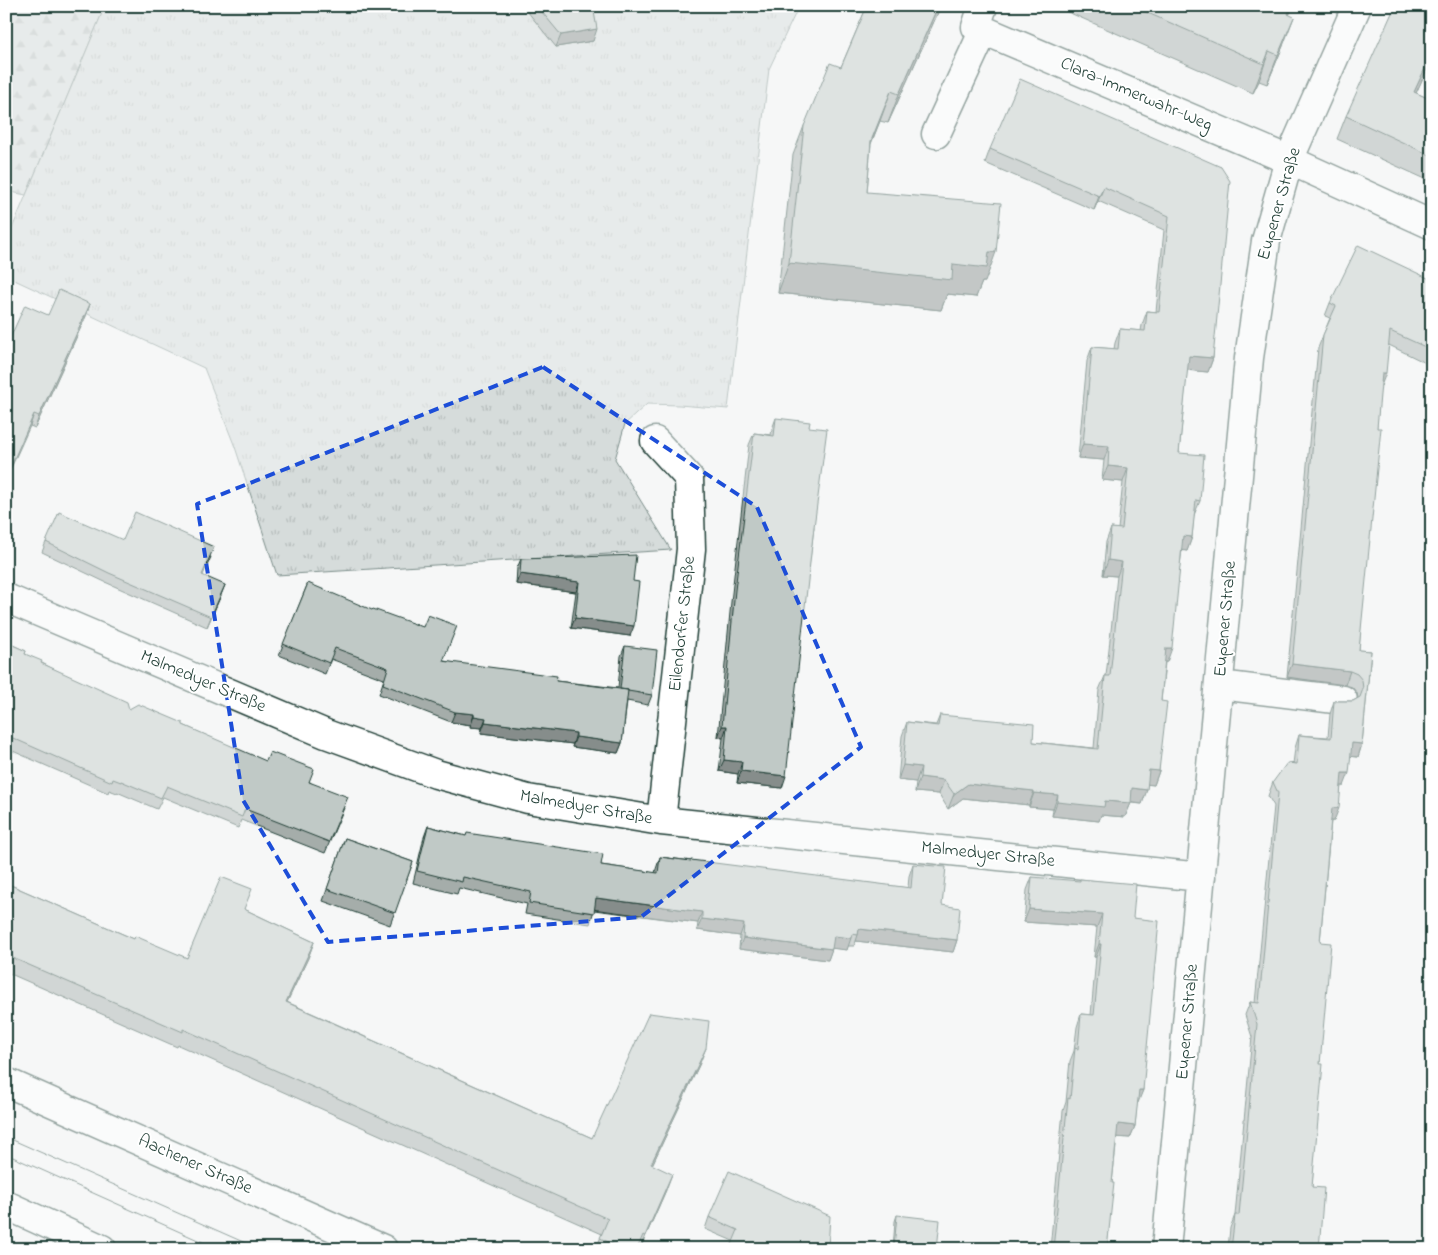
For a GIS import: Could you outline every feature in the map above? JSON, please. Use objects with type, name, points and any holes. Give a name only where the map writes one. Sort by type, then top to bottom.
[{"type":"street","name":"Eupener Straße","points":[[1166,1249],[1249,358],[1266,242],[1289,160],[1357,6]]},
{"type":"street","name":"Clara-Immerwahr-Weg","points":[[936,134],[984,18],[1432,225]]},
{"type":"street","name":"Eilendorfer Straße","points":[[655,441],[690,478],[691,549],[661,821]]},
{"type":"street","name":"Malmedyer Straße","points":[[6,598],[326,734],[436,774],[528,799],[661,821],[1201,877]]},
{"type":"street","points":[[1220,685],[1343,700]]},
{"type":"street","name":"Aachener Straße","points":[[6,1082],[383,1249]]},
{"type":"street","points":[[6,1205],[102,1249]]},
{"type":"highlighted area","points":[[543,367],[757,507],[861,747],[641,917],[328,942],[243,800],[197,504]]},
{"type":"green space","points":[[6,6],[105,6],[26,195],[6,191]]},
{"type":"green space","points":[[105,6],[801,6],[797,10],[769,69],[728,409],[647,404],[625,424],[615,459],[671,550],[277,575],[235,447],[204,368],[6,276],[6,243]]},
{"type":"building","points":[[537,6],[593,6],[597,29],[561,35]]},
{"type":"building","points":[[867,6],[938,6],[899,94],[891,91],[871,141],[867,192],[1001,203],[996,252],[989,252],[987,268],[953,264],[952,280],[789,263],[804,126],[830,63],[841,67]]},
{"type":"building","points":[[1132,6],[1291,6],[1288,14],[1294,17],[1278,55],[1269,51],[1264,64]]},
{"type":"building","points":[[1395,6],[1432,6],[1432,53],[1414,92],[1432,100],[1432,156],[1346,116]]},
{"type":"building","points":[[1020,79],[1221,167],[1230,181],[1213,358],[1189,356],[1179,453],[1204,455],[1200,501],[1196,500],[1192,537],[1183,536],[1172,648],[1166,648],[1161,701],[1167,702],[1159,771],[1149,770],[1147,790],[1132,788],[1131,803],[1105,801],[1104,807],[1057,802],[1058,795],[968,784],[954,794],[944,780],[920,777],[921,767],[903,765],[907,722],[938,726],[940,715],[1034,724],[1033,742],[1098,749],[1105,676],[1110,676],[1122,562],[1108,560],[1111,528],[1122,529],[1128,468],[1108,466],[1109,446],[1083,444],[1092,347],[1118,349],[1120,329],[1145,331],[1147,311],[1159,312],[1169,216],[1104,187],[1099,196],[990,149]]},
{"type":"building","points":[[1358,245],[1432,280],[1432,350],[1390,331],[1386,373],[1382,373],[1377,428],[1381,428],[1359,650],[1371,651],[1362,744],[1352,743],[1349,773],[1342,773],[1339,808],[1332,808],[1320,942],[1331,943],[1320,1064],[1323,1064],[1312,1187],[1324,1188],[1319,1249],[1231,1249],[1235,1215],[1239,1215],[1257,1024],[1250,1002],[1259,1003],[1278,793],[1273,782],[1287,763],[1297,764],[1299,735],[1331,738],[1334,701],[1353,701],[1360,697],[1363,689],[1362,680],[1357,674],[1350,671],[1292,664],[1323,335],[1336,306],[1330,303]]},
{"type":"building","points":[[59,290],[90,304],[39,416],[34,414],[6,477],[6,347],[25,305],[48,315]]},
{"type":"building","points":[[776,418],[810,422],[809,427],[827,429],[786,776],[741,771],[742,762],[724,760],[727,726],[722,726],[735,590],[754,433],[774,436]]},
{"type":"building","points":[[59,512],[123,540],[135,512],[214,547],[202,575],[225,585],[211,617],[109,573],[46,542]]},
{"type":"building","points":[[636,555],[633,581],[639,582],[634,626],[575,618],[579,582],[520,574],[521,559]]},
{"type":"building","points":[[308,583],[372,610],[423,627],[428,615],[457,626],[443,661],[557,676],[556,681],[628,690],[622,743],[576,737],[576,733],[485,722],[486,718],[474,716],[474,714],[455,712],[383,684],[388,668],[335,648],[329,663],[283,644]]},
{"type":"building","points":[[6,642],[26,651],[25,654],[42,661],[41,663],[127,702],[129,709],[138,704],[266,761],[270,752],[314,769],[309,782],[348,797],[329,842],[245,809],[242,817],[167,786],[161,798],[121,781],[113,779],[112,782],[6,735]]},
{"type":"building","points":[[625,646],[657,650],[652,695],[620,689]]},
{"type":"building","points":[[428,826],[466,836],[467,833],[603,854],[601,865],[658,873],[660,857],[911,888],[913,864],[946,867],[942,905],[960,908],[957,940],[859,929],[858,935],[852,934],[851,938],[834,936],[832,949],[743,938],[744,924],[702,919],[702,912],[596,898],[594,913],[529,903],[531,892],[463,877],[462,882],[417,871]]},
{"type":"building","points":[[345,838],[413,862],[395,913],[327,889]]},
{"type":"building","points":[[221,877],[252,889],[244,909],[314,942],[286,1002],[592,1138],[649,1013],[709,1021],[706,1048],[651,1164],[672,1174],[645,1236],[643,1235],[637,1249],[623,1249],[600,1238],[608,1219],[183,1029],[183,1032],[6,955],[6,883],[134,939],[135,936],[187,958]]},
{"type":"building","points":[[1032,877],[1136,884],[1133,918],[1159,921],[1143,1090],[1139,1090],[1135,1126],[1118,1124],[1107,1249],[1053,1249],[1068,1098],[1070,1099],[1075,1048],[1078,1049],[1081,1014],[1094,1015],[1102,914],[1029,909]]},
{"type":"building","points":[[729,1171],[830,1216],[828,1249],[730,1249],[738,1230],[709,1217]]},
{"type":"building","points":[[897,1215],[940,1220],[937,1249],[894,1248]]},
{"type":"tram line","points":[[6,1137],[259,1249]]},
{"type":"tram line","points":[[6,1154],[218,1249]]}]
